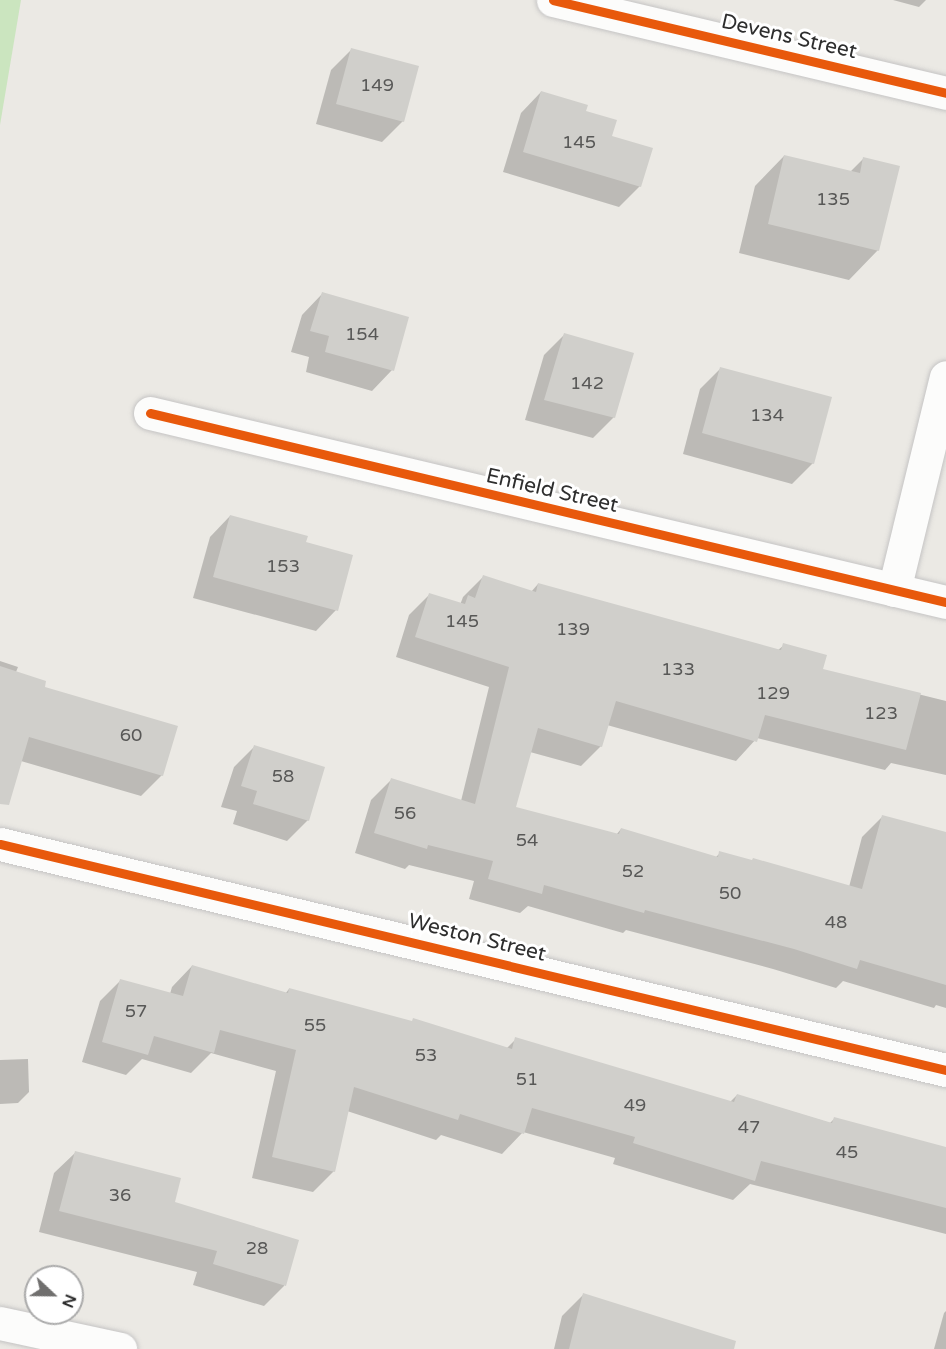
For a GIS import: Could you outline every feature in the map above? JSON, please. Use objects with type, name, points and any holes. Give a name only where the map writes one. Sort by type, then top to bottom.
[{"type":"street","name":"Devens Street","points":[[553,0],[946,93]]},
{"type":"street","points":[[894,590],[946,377]]},
{"type":"street","name":"Enfield Street","points":[[150,413],[946,602]]},
{"type":"street","name":"Weston Street","points":[[0,844],[946,1070]]},
{"type":"street","points":[[0,1323],[120,1349]]},
{"type":"green space","points":[[0,0],[21,0],[0,125]]},
{"type":"building","points":[[351,48],[419,66],[404,122],[336,104]]},
{"type":"building","points":[[541,91],[588,105],[586,111],[617,120],[612,136],[653,148],[641,187],[523,152]]},
{"type":"building","points":[[784,155],[860,173],[863,157],[900,166],[879,251],[768,224]]},
{"type":"building","points":[[322,292],[409,317],[394,371],[325,352],[329,336],[310,331]]},
{"type":"building","points":[[564,333],[634,353],[615,418],[544,400]]},
{"type":"building","points":[[720,367],[832,397],[814,464],[702,433]]},
{"type":"building","points":[[230,515],[308,536],[306,542],[353,555],[338,611],[213,577]]},
{"type":"building","points":[[483,575],[536,592],[538,583],[781,650],[783,643],[827,655],[823,669],[921,693],[906,750],[765,715],[757,742],[616,701],[602,747],[538,728],[516,807],[619,834],[621,828],[718,857],[719,851],[752,860],[753,858],[862,889],[882,815],[946,832],[946,985],[860,960],[857,969],[794,949],[645,910],[644,913],[544,885],[542,894],[488,879],[493,861],[428,845],[427,849],[374,833],[391,778],[475,804],[509,667],[415,637],[429,593],[465,604],[468,595],[475,598]]},
{"type":"building","points":[[0,666],[46,681],[45,687],[178,726],[163,776],[29,737],[9,805],[0,804]]},
{"type":"building","points":[[254,745],[325,767],[309,821],[253,804],[257,791],[241,786]]},
{"type":"building","points":[[192,965],[288,993],[289,988],[412,1021],[413,1018],[512,1049],[515,1037],[734,1102],[737,1094],[832,1123],[834,1117],[946,1147],[946,1208],[761,1161],[755,1181],[633,1143],[635,1137],[532,1108],[524,1134],[460,1114],[458,1120],[354,1087],[335,1172],[272,1157],[296,1050],[220,1030],[214,1053],[154,1036],[148,1055],[102,1042],[120,979],[183,996]]},
{"type":"building","points":[[75,1151],[181,1178],[175,1202],[299,1240],[286,1286],[213,1264],[217,1251],[59,1211]]},
{"type":"building","points":[[583,1293],[736,1341],[734,1349],[569,1349]]},
{"type":"cycle path","points":[[553,0],[946,93]]},
{"type":"cycle path","points":[[150,413],[946,602]]},
{"type":"cycle path","points":[[0,844],[946,1070]]}]
